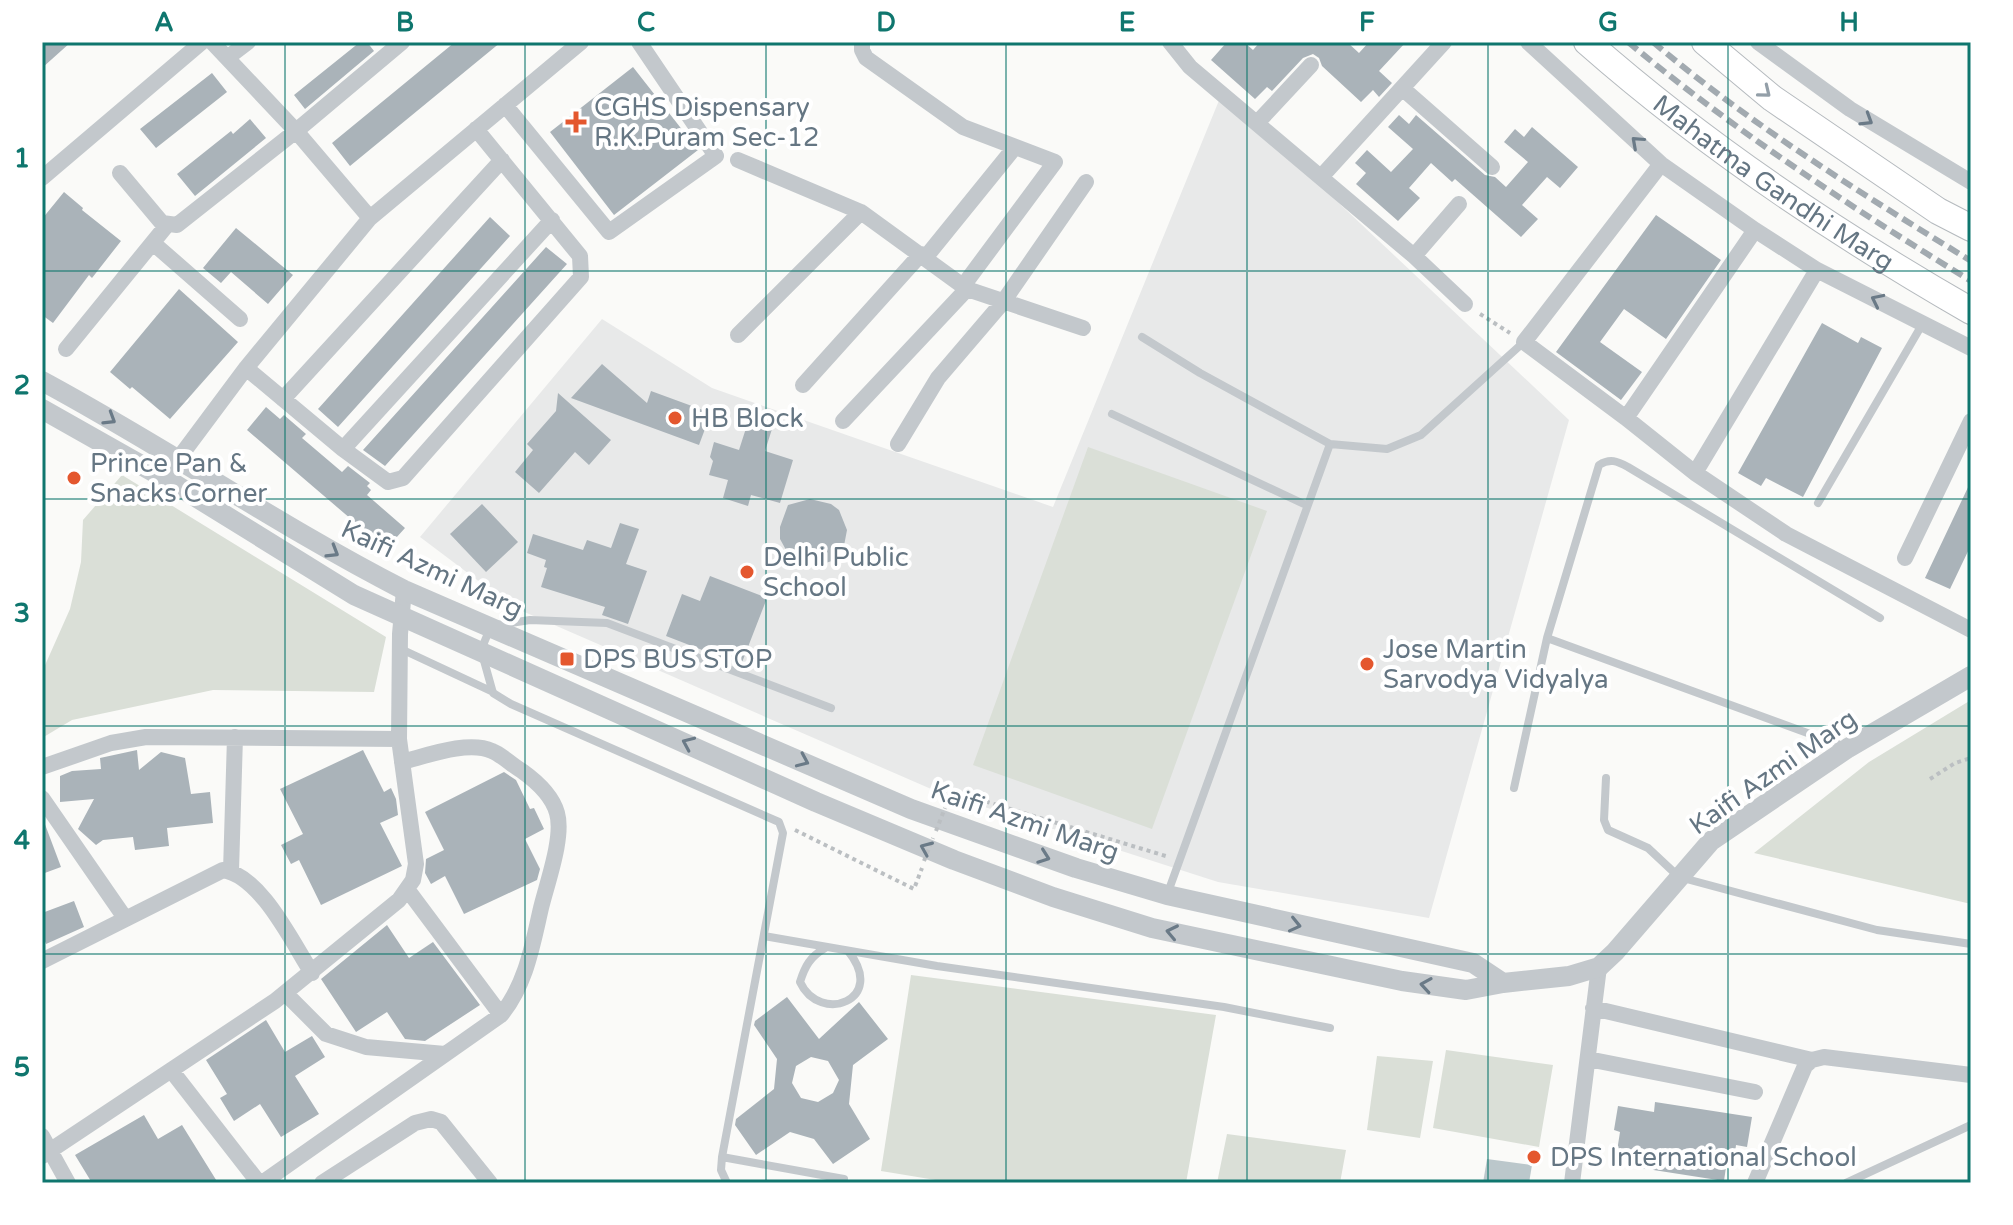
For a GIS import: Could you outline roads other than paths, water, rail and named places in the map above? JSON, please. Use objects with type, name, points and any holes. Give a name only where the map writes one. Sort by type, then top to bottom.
[{"type":"main road","name":"Mahatma Gandhi Marg","points":[[1587,42],[1720,150],[1908,275],[1971,311]]},
{"type":"main road","points":[[1705,42],[1772,98],[1938,211],[1971,228]]},
{"type":"street","points":[[42,178],[202,42]]},
{"type":"street","points":[[212,42],[296,131],[370,218]]},
{"type":"street","points":[[227,58],[248,42]]},
{"type":"street","points":[[120,173],[167,225],[177,225],[402,42]]},
{"type":"street","points":[[164,478],[246,368],[370,218],[581,42]]},
{"type":"street","points":[[505,105],[609,232],[716,156],[639,42]]},
{"type":"street","points":[[843,421],[965,288],[1055,162],[963,127],[866,58],[862,42]]},
{"type":"street","points":[[1321,177],[1444,42]]},
{"type":"street","points":[[1528,42],[1661,164],[1755,230],[1817,270],[1971,348]]},
{"type":"street","points":[[1758,42],[1850,109],[1971,182]]},
{"type":"street","points":[[1179,45],[1190,67],[1414,256],[1465,304]]},
{"type":"street","points":[[1257,123],[1311,65]]},
{"type":"street","points":[[1402,88],[1492,167]]},
{"type":"street","points":[[246,368],[343,449],[388,482],[403,478],[581,277],[580,256],[476,129]]},
{"type":"street","points":[[803,385],[923,256],[1015,147]]},
{"type":"street","points":[[283,399],[502,160]]},
{"type":"street","points":[[738,160],[861,212],[965,288],[1083,328]]},
{"type":"street","points":[[1661,164],[1524,342],[1695,473],[1786,534],[1971,630]]},
{"type":"street","points":[[898,444],[938,378],[1003,302],[1086,182]]},
{"type":"street","points":[[1414,256],[1459,204]]},
{"type":"street","points":[[738,335],[861,212]]},
{"type":"street","points":[[343,449],[552,220]]},
{"type":"street","points":[[66,349],[167,225]]},
{"type":"street","points":[[1626,418],[1755,230]]},
{"type":"street","points":[[153,243],[240,319]]},
{"type":"street","points":[[1695,473],[1817,270]]},
{"type":"street","name":"Kaifi Azmi Marg","points":[[42,381],[404,590],[911,809],[1076,868],[1167,895],[1473,963],[1503,983]]},
{"type":"street","points":[[42,409],[164,478],[354,595],[816,802],[954,860],[1053,897],[1152,928],[1402,981],[1466,990],[1569,976],[1599,967],[1572,1183]]},
{"type":"street","points":[[1905,558],[1971,421]]},
{"type":"street","points":[[68,1183],[44,1148],[171,1070],[285,993],[399,900],[413,880],[416,864],[399,739],[404,590]]},
{"type":"street","name":"Kaifi Azmi Marg","points":[[1599,967],[1711,841],[1848,748],[1971,676]]},
{"type":"street","points":[[42,767],[111,743],[146,737],[399,739]]},
{"type":"street","points":[[231,871],[235,737]]},
{"type":"street","points":[[171,1070],[261,1183],[501,1015],[514,999],[527,969],[557,838],[557,812],[547,794],[533,779],[491,750],[446,751],[402,762]]},
{"type":"street","points":[[42,798],[125,918]]},
{"type":"street","points":[[42,961],[223,870],[244,877],[258,890],[312,973]]},
{"type":"street","points":[[407,889],[501,1015]]},
{"type":"street","points":[[285,993],[326,1034],[366,1047],[445,1054]]},
{"type":"street","points":[[1593,1008],[1812,1060]]},
{"type":"street","points":[[1755,1183],[1805,1066],[1812,1060],[1824,1057],[1971,1075]]},
{"type":"street","points":[[1588,1059],[1755,1092]]},
{"type":"street","points":[[322,1183],[415,1123],[431,1119],[441,1122],[490,1183]]},
{"type":"lane","points":[[1818,503],[1923,323]]},
{"type":"lane","points":[[1142,337],[1207,377],[1330,444],[1387,449],[1421,435],[1524,342]]},
{"type":"lane","points":[[1112,414],[1306,505]]},
{"type":"lane","points":[[1167,895],[1330,444]]},
{"type":"lane","points":[[1514,788],[1547,638],[1599,465],[1606,461],[1616,461],[1628,467],[1880,618]]},
{"type":"lane","points":[[493,693],[481,650],[491,626],[530,620],[607,623],[831,708]]},
{"type":"lane","points":[[1547,638],[1848,748]]},
{"type":"lane","points":[[400,648],[511,704],[779,822],[783,833],[722,1157],[721,1170],[727,1183]]},
{"type":"lane","points":[[1606,778],[1604,820],[1608,830],[1648,848],[1679,877],[1877,930],[1971,944]]},
{"type":"lane","points":[[764,936],[937,966],[1224,1007],[1330,1028]]},
{"type":"lane","points":[[826,947],[814,954],[805,966],[800,982],[806,994],[816,1001],[831,1004],[849,1001],[859,991],[862,977],[859,964],[848,951]]},
{"type":"lane","points":[[1846,1183],[1971,1125]]},
{"type":"lane","points":[[722,1157],[844,1179]]},
{"type":"railway","points":[[1628,42],[1710,107],[1795,168],[1971,281]]},
{"type":"railway","points":[[1653,42],[1768,130],[1971,261]]},
{"type":"place","name":"CGHS Dispensary R.K.Puram Sec-12","points":[[576,122]]},
{"type":"place","name":"HB Block","points":[[675,418]]},
{"type":"place","name":"Prince Pan & Snacks Corner","points":[[74,478]]},
{"type":"place","name":"Delhi Public School","points":[[747,572]]},
{"type":"place","name":"DPS BUS STOP","points":[[567,659]]},
{"type":"place","name":"Jose Martin Sarvodya Vidyalya","points":[[1367,664]]},
{"type":"place","name":"DPS International School","points":[[1534,1157]]}]
